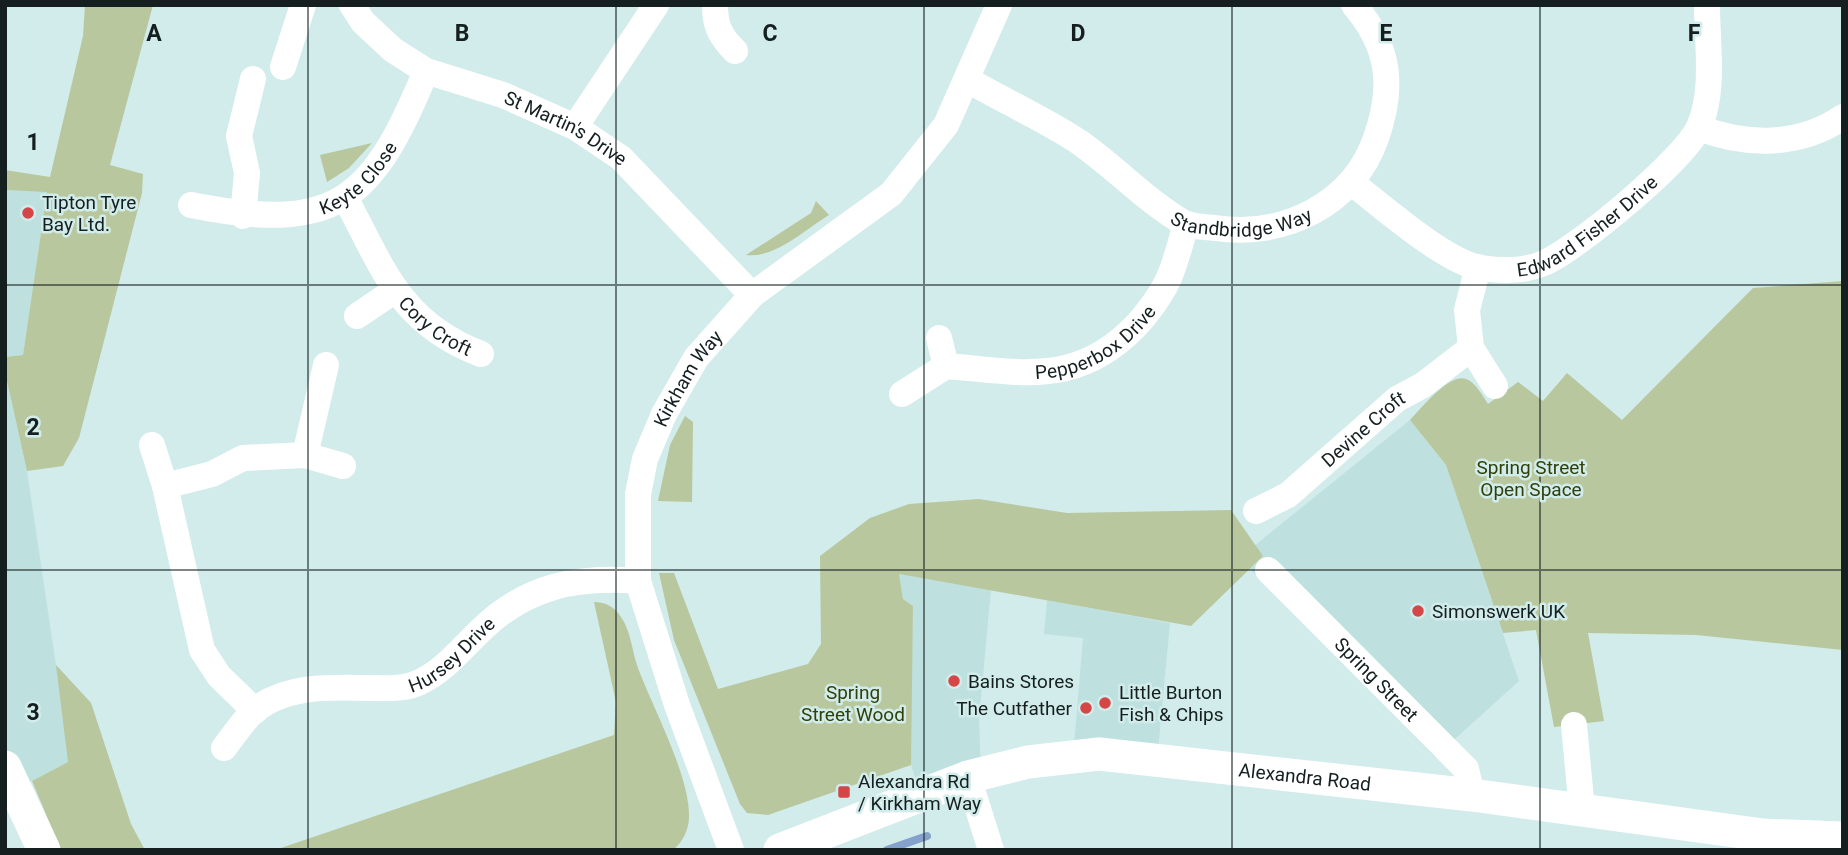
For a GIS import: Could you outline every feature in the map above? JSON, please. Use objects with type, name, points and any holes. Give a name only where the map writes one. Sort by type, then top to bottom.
[{"type":"main road","name":"Alexandra Road","points":[[780,850],[968,777],[1028,762],[1099,754],[1472,795],[1763,835],[1843,838]]},
{"type":"main road","points":[[5,767],[44,850]]},
{"type":"street","points":[[283,67],[303,5]]},
{"type":"street","name":"St Martin's Drive","points":[[352,5],[363,22],[393,50],[426,71],[503,95],[575,127],[621,158],[752,295]]},
{"type":"street","points":[[575,127],[656,5]]},
{"type":"street","points":[[715,5],[715,24],[722,38],[735,51]]},
{"type":"street","name":"Kirkham Way","points":[[731,850],[677,705],[638,581],[638,494],[645,459],[664,414],[696,358],[752,295],[891,194],[946,125],[999,5]]},
{"type":"street","name":"Edward Fisher Drive","points":[[1352,183],[1441,250],[1478,267],[1516,271],[1542,264],[1568,250],[1607,221],[1682,150],[1699,128],[1707,94],[1707,5]]},
{"type":"street","name":"Standbridge Way","points":[[968,80],[1078,141],[1186,224],[1237,231],[1281,227],[1322,207],[1352,183],[1377,137],[1386,111],[1389,80],[1382,51],[1365,8]]},
{"type":"street","name":"Keyte Close","points":[[191,205],[243,216],[273,217],[329,208],[346,199],[362,186],[387,154],[402,128],[426,71]]},
{"type":"street","points":[[243,216],[247,173],[239,136],[253,79]]},
{"type":"street","points":[[1699,128],[1729,139],[1769,143],[1841,123]]},
{"type":"street","name":"Cory Croft","points":[[346,199],[394,290],[430,328],[452,343],[481,354]]},
{"type":"street","name":"Pepperbox Drive","points":[[946,366],[1046,372],[1079,366],[1121,343],[1166,285],[1186,224]]},
{"type":"street","points":[[1478,267],[1467,310],[1471,348],[1496,386]]},
{"type":"street","name":"Cory Croft","points":[[357,316],[394,290]]},
{"type":"street","points":[[902,394],[946,366],[939,338]]},
{"type":"street","name":"Devine Croft","points":[[1256,511],[1288,495],[1397,398],[1423,386],[1471,348]]},
{"type":"street","points":[[305,455],[326,365]]},
{"type":"street","points":[[152,445],[165,486],[202,650],[219,677],[254,711]]},
{"type":"street","points":[[165,486],[212,474],[243,458],[305,455],[343,466]]},
{"type":"street","name":"Spring Street","points":[[1268,570],[1466,769],[1472,795]]},
{"type":"street","name":"Hursey Drive","points":[[224,748],[254,711],[282,695],[311,689],[397,688],[417,684],[435,674],[499,613],[527,597],[557,585],[600,578],[638,581]]},
{"type":"street","points":[[1574,725],[1583,810]]},
{"type":"street","points":[[968,777],[991,850]]},
{"type":"shaded area","points":[[5,190],[47,191],[23,355],[5,357]]},
{"type":"shaded area","points":[[5,372],[27,471],[56,665],[91,703],[104,743],[32,781],[5,790]]},
{"type":"shaded area","points":[[1410,420],[1446,465],[1519,681],[1435,757],[1250,569],[1263,556],[1254,546]]},
{"type":"shaded area","points":[[899,574],[991,590],[979,719],[981,774],[921,795],[911,765],[910,744],[913,606],[903,599]]},
{"type":"shaded area","points":[[1047,600],[1170,623],[1157,761],[1073,757],[1083,638],[1044,634]]},
{"type":"green space","points":[[85,5],[153,5],[110,165],[143,174],[142,193],[79,438],[63,466],[27,471],[5,372],[5,357],[23,355],[47,192],[5,190],[5,170],[50,177],[83,36]]},
{"type":"green space","points":[[372,143],[349,168],[327,182],[320,155]]},
{"type":"green space","points":[[816,201],[829,215],[779,248],[757,255],[746,255],[811,213]]},
{"type":"green space","name":"Spring Street Open Space","points":[[1843,281],[1843,650],[1696,635],[1588,633],[1604,721],[1554,727],[1536,630],[1503,633],[1446,465],[1410,420],[1452,381],[1466,379],[1473,383],[1488,404],[1518,382],[1543,401],[1567,373],[1622,420],[1753,288]]},
{"type":"green space","points":[[685,416],[693,422],[692,502],[658,501],[670,445]]},
{"type":"green space","name":"Spring Street Wood","points":[[979,499],[1067,513],[1231,510],[1263,556],[1191,626],[899,574],[903,599],[913,606],[911,765],[768,815],[747,813],[740,804],[674,640],[659,573],[674,573],[718,689],[808,664],[821,644],[820,556],[870,518],[909,504]]},
{"type":"green space","points":[[594,602],[613,608],[624,623],[638,668],[684,782],[689,822],[677,847],[673,850],[275,850],[614,735],[616,702]]},
{"type":"green space","points":[[56,665],[91,703],[131,824],[145,850],[61,850],[32,781],[68,762]]},
{"type":"waterway","points":[[887,850],[927,836]]},
{"type":"place","name":"Tipton Tyre Bay Ltd.","points":[[28,213]]},
{"type":"place","name":"Simonswerk UK","points":[[1418,611]]},
{"type":"place","name":"Bains Stores","points":[[954,681]]},
{"type":"place","name":"Little Burton Fish & Chips","points":[[1105,703]]},
{"type":"place","name":"The Cutfather","points":[[1086,708]]},
{"type":"place","name":"Alexandra Rd / Kirkham Way","points":[[844,792]]}]
